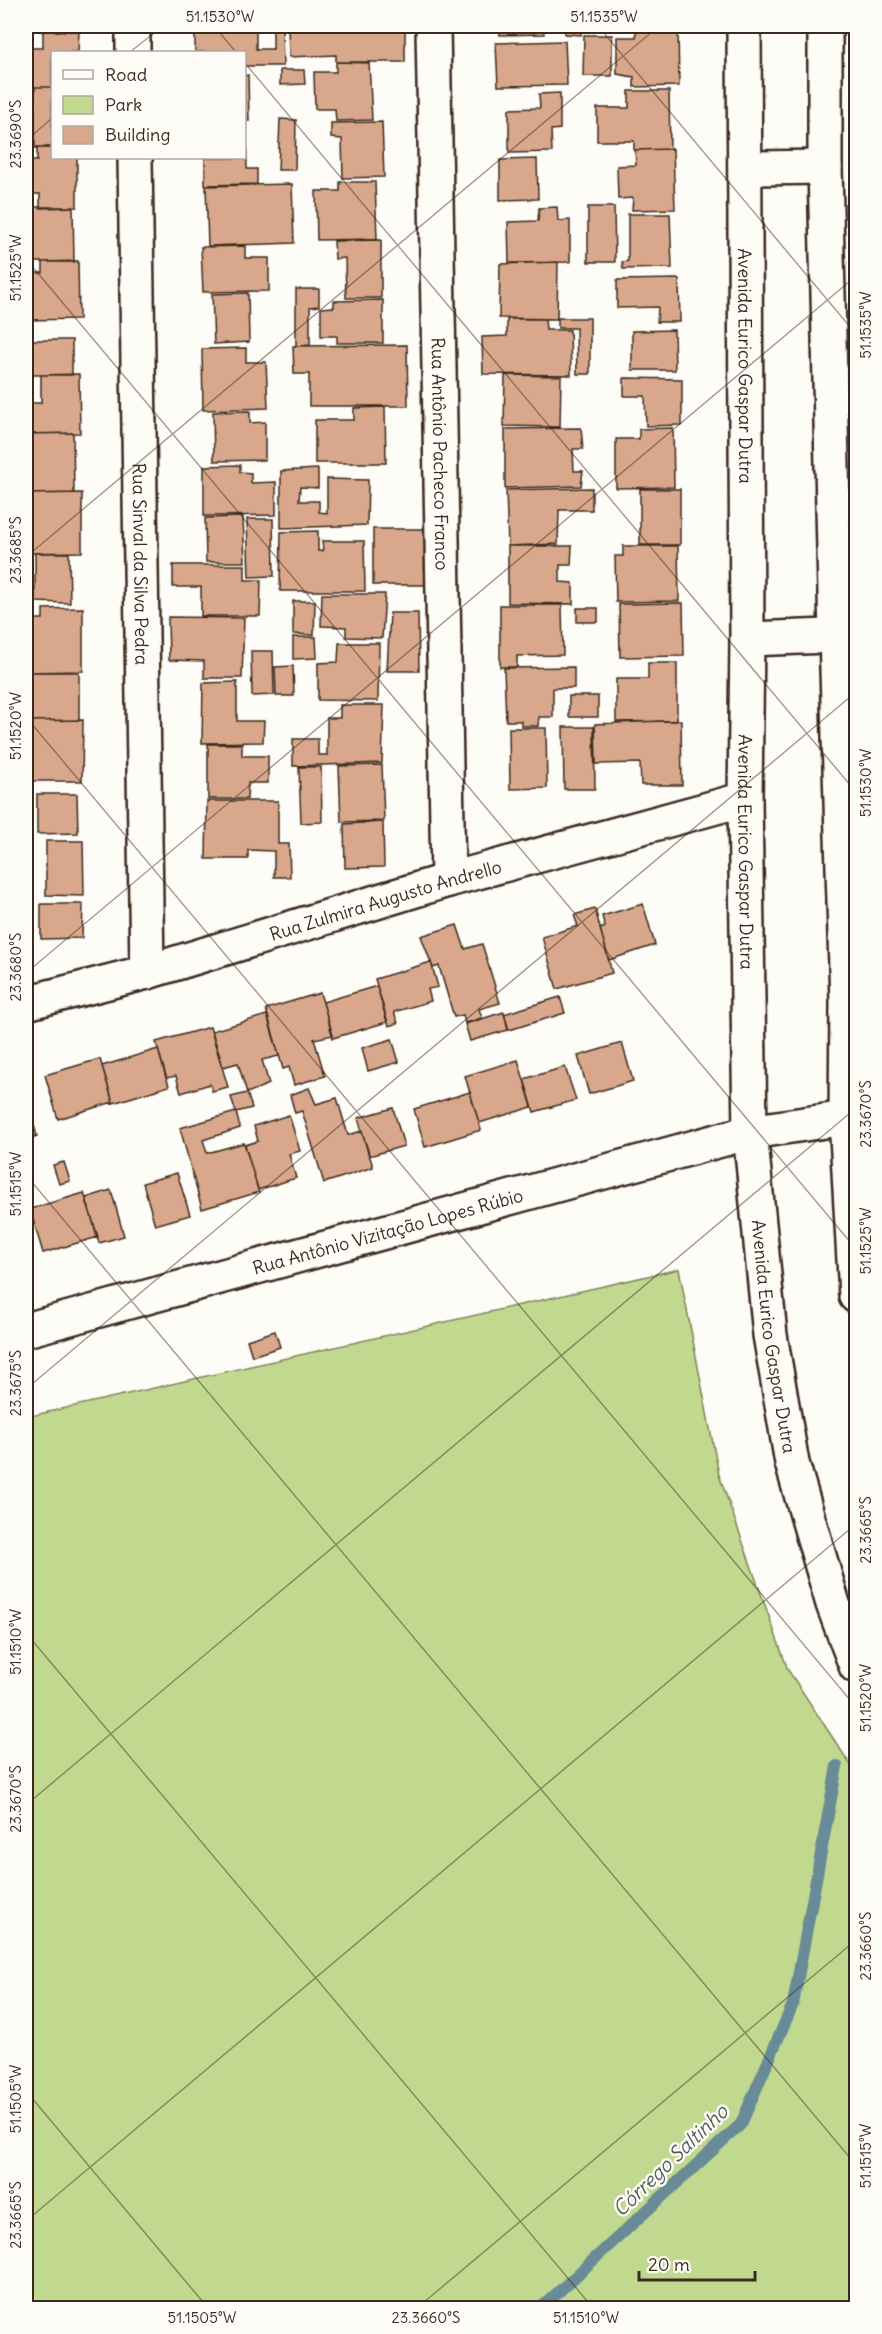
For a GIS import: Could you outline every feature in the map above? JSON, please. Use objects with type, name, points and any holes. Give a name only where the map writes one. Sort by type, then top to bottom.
[{"type":"street","points":[[133,26],[133,51]]},
{"type":"street","name":"Rua Antônio Pacheco Franco","points":[[433,26],[448,880]]},
{"type":"street","name":"Avenida Eurico Gaspar Dutra","points":[[744,26],[747,639],[745,799],[750,1132],[770,1335],[792,1463],[833,1604],[856,1666]]},
{"type":"street","points":[[825,26],[825,167],[846,636],[846,1118],[856,1296]]},
{"type":"street","name":"Rua Sinval da Silva Pedra","points":[[135,159],[147,972]]},
{"type":"street","points":[[746,168],[825,167]]},
{"type":"street","points":[[747,639],[846,636]]},
{"type":"street","name":"Rua Zulmira Augusto Andrello","points":[[26,1003],[147,972],[448,880],[745,799]]},
{"type":"street","name":"Rua Antônio Vizitação Lopes Rúbio","points":[[26,1330],[750,1132],[846,1118]]},
{"type":"green space","points":[[679,1269],[719,1475],[788,1670],[856,1773],[856,2308],[26,2308],[26,1417]]},
{"type":"building","points":[[40,26],[70,26],[70,31],[40,31]]},
{"type":"building","points":[[195,26],[256,26],[256,49],[273,49],[273,26],[282,26],[283,66],[246,66],[246,51],[195,51]]},
{"type":"building","points":[[288,26],[405,26],[405,62],[336,62],[336,55],[289,57]]},
{"type":"building","points":[[499,26],[543,26],[544,34],[500,35]]},
{"type":"building","points":[[565,26],[581,26],[581,35],[565,34]]},
{"type":"building","points":[[588,26],[626,26],[626,30],[588,30]]},
{"type":"building","points":[[678,30],[679,86],[634,87],[634,77],[617,74],[617,37],[636,37],[636,31]]},
{"type":"building","points":[[43,31],[79,31],[78,51],[51,51],[51,87],[30,87],[29,79],[26,79],[26,48],[43,48]]},
{"type":"building","points":[[584,35],[612,35],[612,76],[583,76]]},
{"type":"building","points":[[565,41],[567,85],[498,86],[496,43]]},
{"type":"building","points":[[336,62],[369,63],[372,120],[336,121],[335,109],[315,109],[314,72],[336,72]]},
{"type":"building","points":[[280,70],[304,70],[305,84],[280,85]]},
{"type":"building","points":[[248,75],[249,121],[246,121],[246,76]]},
{"type":"building","points":[[35,87],[51,87],[51,148],[35,148]]},
{"type":"building","points":[[629,91],[669,91],[670,149],[634,150],[634,141],[597,141],[597,108],[629,108]]},
{"type":"building","points":[[560,93],[560,129],[551,130],[552,152],[509,153],[509,109],[540,108],[539,94]]},
{"type":"building","points":[[280,119],[296,120],[295,170],[278,170]]},
{"type":"building","points":[[382,122],[384,177],[343,178],[342,139],[331,138],[331,123]]},
{"type":"building","points":[[246,128],[247,169],[257,169],[257,184],[205,185],[205,159],[246,159]]},
{"type":"building","points":[[37,147],[51,147],[51,159],[77,159],[77,207],[40,208],[40,194],[26,194],[26,161],[37,161]]},
{"type":"building","points":[[673,149],[675,209],[632,210],[633,198],[618,199],[617,166],[636,165],[635,150]]},
{"type":"building","points":[[537,159],[538,199],[500,200],[500,160]]},
{"type":"building","points":[[340,182],[375,182],[377,239],[317,240],[316,191],[340,191]]},
{"type":"building","points":[[292,184],[294,243],[208,246],[206,186]]},
{"type":"building","points":[[26,207],[73,207],[74,262],[26,262]]},
{"type":"building","points":[[557,207],[558,221],[570,220],[570,262],[509,263],[508,222],[538,221],[539,208]]},
{"type":"building","points":[[588,207],[614,207],[615,262],[588,262]]},
{"type":"building","points":[[628,214],[670,214],[672,268],[623,269],[622,262],[628,261]]},
{"type":"building","points":[[381,240],[381,298],[346,298],[345,258],[335,259],[334,241]]},
{"type":"building","points":[[245,246],[245,258],[269,258],[269,291],[203,292],[201,247]]},
{"type":"building","points":[[78,261],[79,319],[26,320],[26,273],[43,273],[43,262]]},
{"type":"building","points":[[558,262],[557,319],[499,318],[500,264]]},
{"type":"building","points":[[679,279],[680,322],[657,322],[658,307],[617,308],[617,280]]},
{"type":"building","points":[[296,289],[319,289],[319,306],[310,307],[310,345],[296,346]]},
{"type":"building","points":[[248,293],[249,342],[214,344],[212,294]]},
{"type":"building","points":[[383,300],[383,343],[337,343],[337,336],[321,336],[321,308],[334,307],[334,301]]},
{"type":"building","points":[[558,318],[590,318],[590,374],[577,374],[576,328],[558,328]]},
{"type":"building","points":[[507,319],[545,319],[546,330],[570,330],[571,375],[483,374],[482,337],[507,336]]},
{"type":"building","points":[[674,330],[675,370],[632,370],[632,331]]},
{"type":"building","points":[[26,340],[72,340],[72,375],[26,375]]},
{"type":"building","points":[[407,345],[408,406],[309,406],[309,374],[294,374],[293,346]]},
{"type":"building","points":[[246,348],[246,362],[266,362],[268,408],[203,410],[202,349]]},
{"type":"building","points":[[79,374],[80,433],[26,434],[26,403],[41,403],[41,375]]},
{"type":"building","points":[[505,375],[561,376],[560,427],[504,426]]},
{"type":"building","points":[[624,378],[682,379],[682,425],[646,426],[645,396],[624,396]]},
{"type":"building","points":[[385,407],[386,463],[315,463],[315,420],[354,420],[354,408]]},
{"type":"building","points":[[250,411],[250,423],[265,422],[265,460],[214,461],[213,412]]},
{"type":"building","points":[[581,428],[583,449],[573,449],[574,471],[583,471],[581,486],[505,488],[505,429]]},
{"type":"building","points":[[673,428],[674,487],[616,488],[616,439],[639,439],[639,429]]},
{"type":"building","points":[[73,433],[74,493],[26,494],[26,434]]},
{"type":"building","points":[[240,465],[240,472],[251,473],[251,483],[276,482],[276,515],[204,516],[204,466]]},
{"type":"building","points":[[318,469],[318,488],[300,487],[299,501],[319,501],[319,512],[327,513],[327,479],[368,480],[367,525],[281,528],[281,471]]},
{"type":"building","points":[[592,488],[592,510],[559,510],[558,544],[508,546],[506,490]]},
{"type":"building","points":[[640,489],[680,489],[680,545],[640,545]]},
{"type":"building","points":[[82,493],[82,552],[26,553],[26,494]]},
{"type":"building","points":[[243,517],[245,562],[206,562],[205,518]]},
{"type":"building","points":[[247,519],[273,519],[274,576],[249,577]]},
{"type":"building","points":[[373,529],[430,529],[431,585],[373,585]]},
{"type":"building","points":[[318,531],[318,551],[323,551],[322,541],[364,541],[365,591],[280,591],[281,532]]},
{"type":"building","points":[[508,546],[572,546],[571,565],[560,565],[560,582],[573,583],[573,604],[508,603]]},
{"type":"building","points":[[623,546],[678,546],[679,601],[616,602],[615,556],[623,556]]},
{"type":"building","points":[[35,553],[69,553],[70,603],[35,602]]},
{"type":"building","points":[[173,565],[245,565],[245,580],[261,580],[260,616],[201,616],[201,587],[173,587]]},
{"type":"building","points":[[322,594],[385,594],[382,638],[346,637],[346,627],[321,626]]},
{"type":"building","points":[[293,601],[315,601],[314,635],[293,634]]},
{"type":"building","points":[[683,603],[684,656],[620,657],[619,604]]},
{"type":"building","points":[[500,605],[562,605],[563,655],[517,656],[517,667],[500,667]]},
{"type":"building","points":[[83,608],[83,671],[26,672],[26,619],[43,619],[43,609]]},
{"type":"building","points":[[577,608],[598,608],[598,622],[577,622]]},
{"type":"building","points":[[390,613],[418,613],[419,671],[387,671]]},
{"type":"building","points":[[168,617],[244,618],[242,678],[204,678],[204,661],[169,660]]},
{"type":"building","points":[[293,637],[316,637],[317,658],[293,659]]},
{"type":"building","points":[[339,643],[379,643],[378,701],[318,700],[318,663],[338,662]]},
{"type":"building","points":[[251,651],[273,651],[274,695],[252,696]]},
{"type":"building","points":[[851,655],[856,655],[856,843]]},
{"type":"building","points":[[648,663],[677,663],[677,721],[616,722],[616,679],[648,679]]},
{"type":"building","points":[[293,666],[294,696],[276,696],[275,667]]},
{"type":"building","points":[[574,667],[574,688],[553,688],[553,717],[539,717],[538,726],[521,726],[521,721],[506,721],[504,668]]},
{"type":"building","points":[[26,672],[79,672],[79,720],[26,721]]},
{"type":"building","points":[[237,682],[237,721],[264,721],[263,742],[202,743],[203,683]]},
{"type":"building","points":[[569,696],[598,696],[598,717],[569,717]]},
{"type":"building","points":[[340,705],[384,705],[382,763],[293,766],[293,739],[318,739],[318,755],[327,755],[327,718],[340,718]]},
{"type":"building","points":[[83,720],[82,781],[30,781],[30,768],[26,768],[26,721]]},
{"type":"building","points":[[681,720],[682,785],[641,785],[640,763],[596,764],[595,724]]},
{"type":"building","points":[[563,727],[594,727],[595,789],[564,789]]},
{"type":"building","points":[[509,728],[546,728],[547,788],[510,789]]},
{"type":"building","points":[[208,744],[242,744],[242,756],[268,756],[268,783],[248,783],[247,799],[208,799]]},
{"type":"building","points":[[382,765],[384,821],[341,822],[339,766]]},
{"type":"building","points":[[299,767],[321,767],[322,822],[301,823]]},
{"type":"building","points":[[37,794],[77,794],[78,833],[37,834]]},
{"type":"building","points":[[207,801],[278,801],[278,844],[289,844],[290,877],[274,877],[274,851],[248,850],[248,859],[206,859]]},
{"type":"building","points":[[383,822],[384,867],[345,868],[344,824]]},
{"type":"building","points":[[46,841],[83,841],[84,896],[46,895]]},
{"type":"building","points":[[41,904],[83,904],[82,938],[41,939]]},
{"type":"building","points":[[643,904],[655,945],[609,960],[600,929],[605,927],[602,916]]},
{"type":"building","points":[[595,909],[612,973],[557,989],[542,937],[578,926],[574,915]]},
{"type":"building","points":[[457,925],[465,949],[482,944],[500,1003],[479,1009],[482,1018],[465,1023],[463,1015],[454,1017],[439,966],[433,968],[421,936]]},
{"type":"building","points":[[431,962],[438,987],[428,989],[431,1001],[394,1012],[398,1023],[389,1026],[375,979]]},
{"type":"building","points":[[377,986],[387,1022],[333,1038],[323,1002]]},
{"type":"building","points":[[320,993],[333,1035],[314,1039],[325,1076],[294,1085],[289,1067],[283,1069],[266,1009]]},
{"type":"building","points":[[560,997],[565,1013],[509,1030],[504,1014]]},
{"type":"building","points":[[504,1012],[508,1030],[470,1041],[465,1024]]},
{"type":"building","points":[[267,1015],[279,1056],[262,1060],[269,1084],[247,1093],[238,1063],[223,1067],[212,1031]]},
{"type":"building","points":[[210,1027],[228,1087],[212,1091],[210,1084],[181,1093],[176,1076],[166,1078],[156,1042]]},
{"type":"building","points":[[392,1039],[399,1062],[368,1071],[362,1048]]},
{"type":"building","points":[[622,1043],[633,1081],[589,1094],[578,1056]]},
{"type":"building","points":[[158,1049],[169,1086],[113,1103],[102,1066]]},
{"type":"building","points":[[100,1059],[113,1102],[58,1119],[45,1075]]},
{"type":"building","points":[[518,1060],[532,1107],[479,1123],[465,1076]]},
{"type":"building","points":[[565,1067],[576,1100],[534,1112],[524,1079]]},
{"type":"building","points":[[309,1088],[316,1104],[337,1098],[348,1135],[362,1131],[373,1167],[324,1183],[302,1111],[295,1113],[290,1095]]},
{"type":"building","points":[[470,1092],[481,1130],[425,1147],[414,1109]]},
{"type":"building","points":[[247,1093],[252,1108],[236,1112],[231,1097]]},
{"type":"building","points":[[26,1097],[37,1136],[26,1140]]},
{"type":"building","points":[[393,1108],[404,1146],[369,1156],[358,1118]]},
{"type":"building","points":[[236,1112],[240,1128],[203,1140],[207,1153],[244,1143],[259,1192],[202,1209],[180,1128]]},
{"type":"building","points":[[289,1115],[300,1151],[289,1154],[296,1178],[258,1190],[245,1145],[258,1141],[254,1126]]},
{"type":"building","points":[[64,1162],[70,1181],[59,1184],[53,1165]]},
{"type":"building","points":[[177,1173],[190,1215],[155,1225],[143,1183]]},
{"type":"building","points":[[111,1190],[124,1236],[99,1243],[86,1198]]},
{"type":"building","points":[[84,1193],[98,1237],[43,1253],[30,1209]]},
{"type":"building","points":[[275,1331],[280,1347],[252,1356],[247,1340]]},
{"type":"waterway","name":"Córrego Saltinho","points":[[541,2308],[741,2124],[793,2004],[837,1766]]}]
